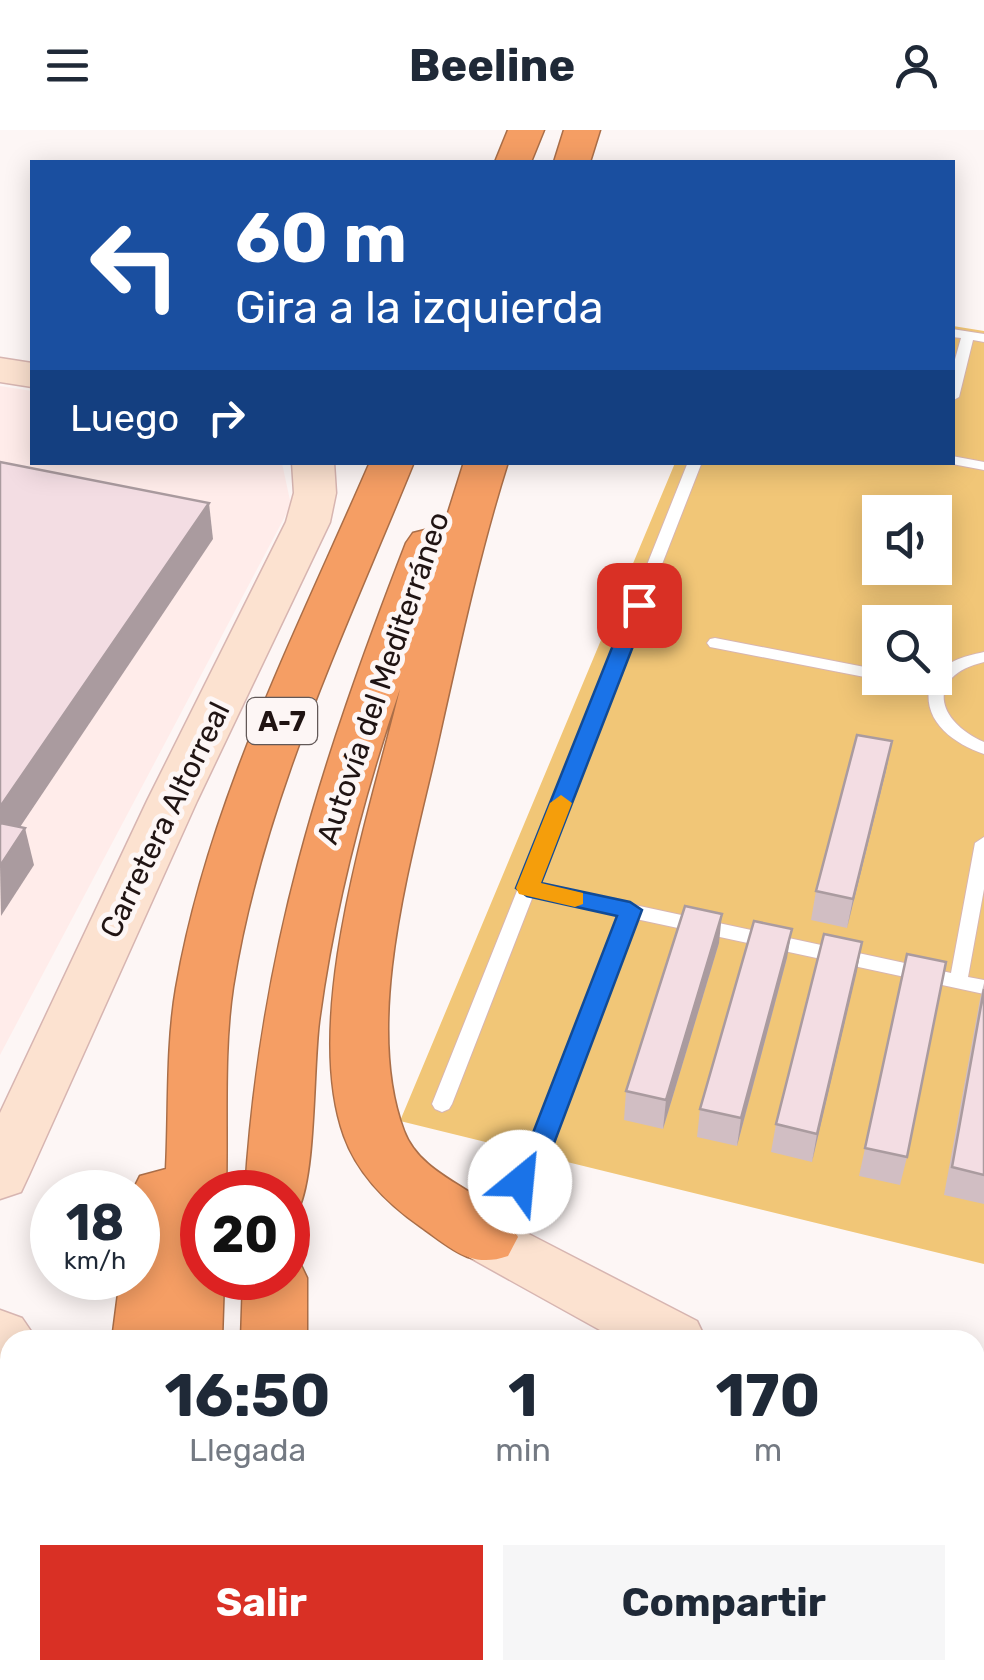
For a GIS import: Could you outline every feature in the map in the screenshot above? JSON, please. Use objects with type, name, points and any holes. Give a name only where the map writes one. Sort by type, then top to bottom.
[{"type":"highway","points":[[515,160],[526,130]]},
{"type":"highway","points":[[573,160],[582,130]]},
{"type":"highway","name":"A-7","points":[[188,1330],[204,990],[260,774],[391,465]]},
{"type":"highway","name":"Autovía del Mediterráneo","points":[[277,1170],[284,1050],[310,902],[362,723],[459,465]]},
{"type":"highway","points":[[485,465],[445,598],[390,843],[369,964],[361,1085],[375,1137],[394,1168],[486,1237]]},
{"type":"highway","points":[[146,1330],[156,1229],[204,990]]},
{"type":"highway","points":[[274,1330],[275,1300]]},
{"type":"street","points":[[0,370],[30,375]]},
{"type":"street","name":"Carretera Altorreal","points":[[0,1174],[164,819],[308,522],[315,493],[312,465]]},
{"type":"street","points":[[486,1237],[621,1321],[647,1330]]},
{"type":"lane","points":[[955,334],[984,338]]},
{"type":"lane","points":[[955,385],[968,336]]},
{"type":"lane","points":[[955,461],[984,466]]},
{"type":"lane","points":[[442,1104],[694,465]]},
{"type":"lane","points":[[716,643],[862,671]]},
{"type":"lane","points":[[952,669],[984,656]]},
{"type":"lane","points":[[935,695],[940,718],[955,734],[984,748]]},
{"type":"lane","points":[[958,982],[984,843]]},
{"type":"lane","points":[[527,888],[984,987]]},
{"type":"lane","points":[[486,1237],[538,1154],[630,910]]},
{"type":"shaded area","points":[[955,326],[984,331],[984,1264],[400,1121],[674,465],[955,465]]},
{"type":"shaded area","points":[[0,386],[30,391],[30,465],[282,465],[291,505],[0,1055]]},
{"type":"building","points":[[0,462],[209,503],[0,807]]},
{"type":"building","points":[[857,735],[892,741],[853,899],[816,891]]},
{"type":"building","points":[[0,823],[25,828],[0,866]]},
{"type":"building","points":[[685,906],[722,914],[666,1100],[626,1091]]},
{"type":"building","points":[[754,921],[792,929],[741,1118],[700,1109]]},
{"type":"building","points":[[824,934],[862,942],[817,1134],[776,1124]]},
{"type":"building","points":[[907,954],[946,962],[907,1157],[865,1148]]},
{"type":"building","points":[[984,989],[984,1175],[952,1167]]},
{"type":"slow traffic","points":[[561,803],[527,888],[575,899]]},
{"type":"route","points":[[520,1182],[538,1154],[630,910],[527,888],[639,605]]}]
